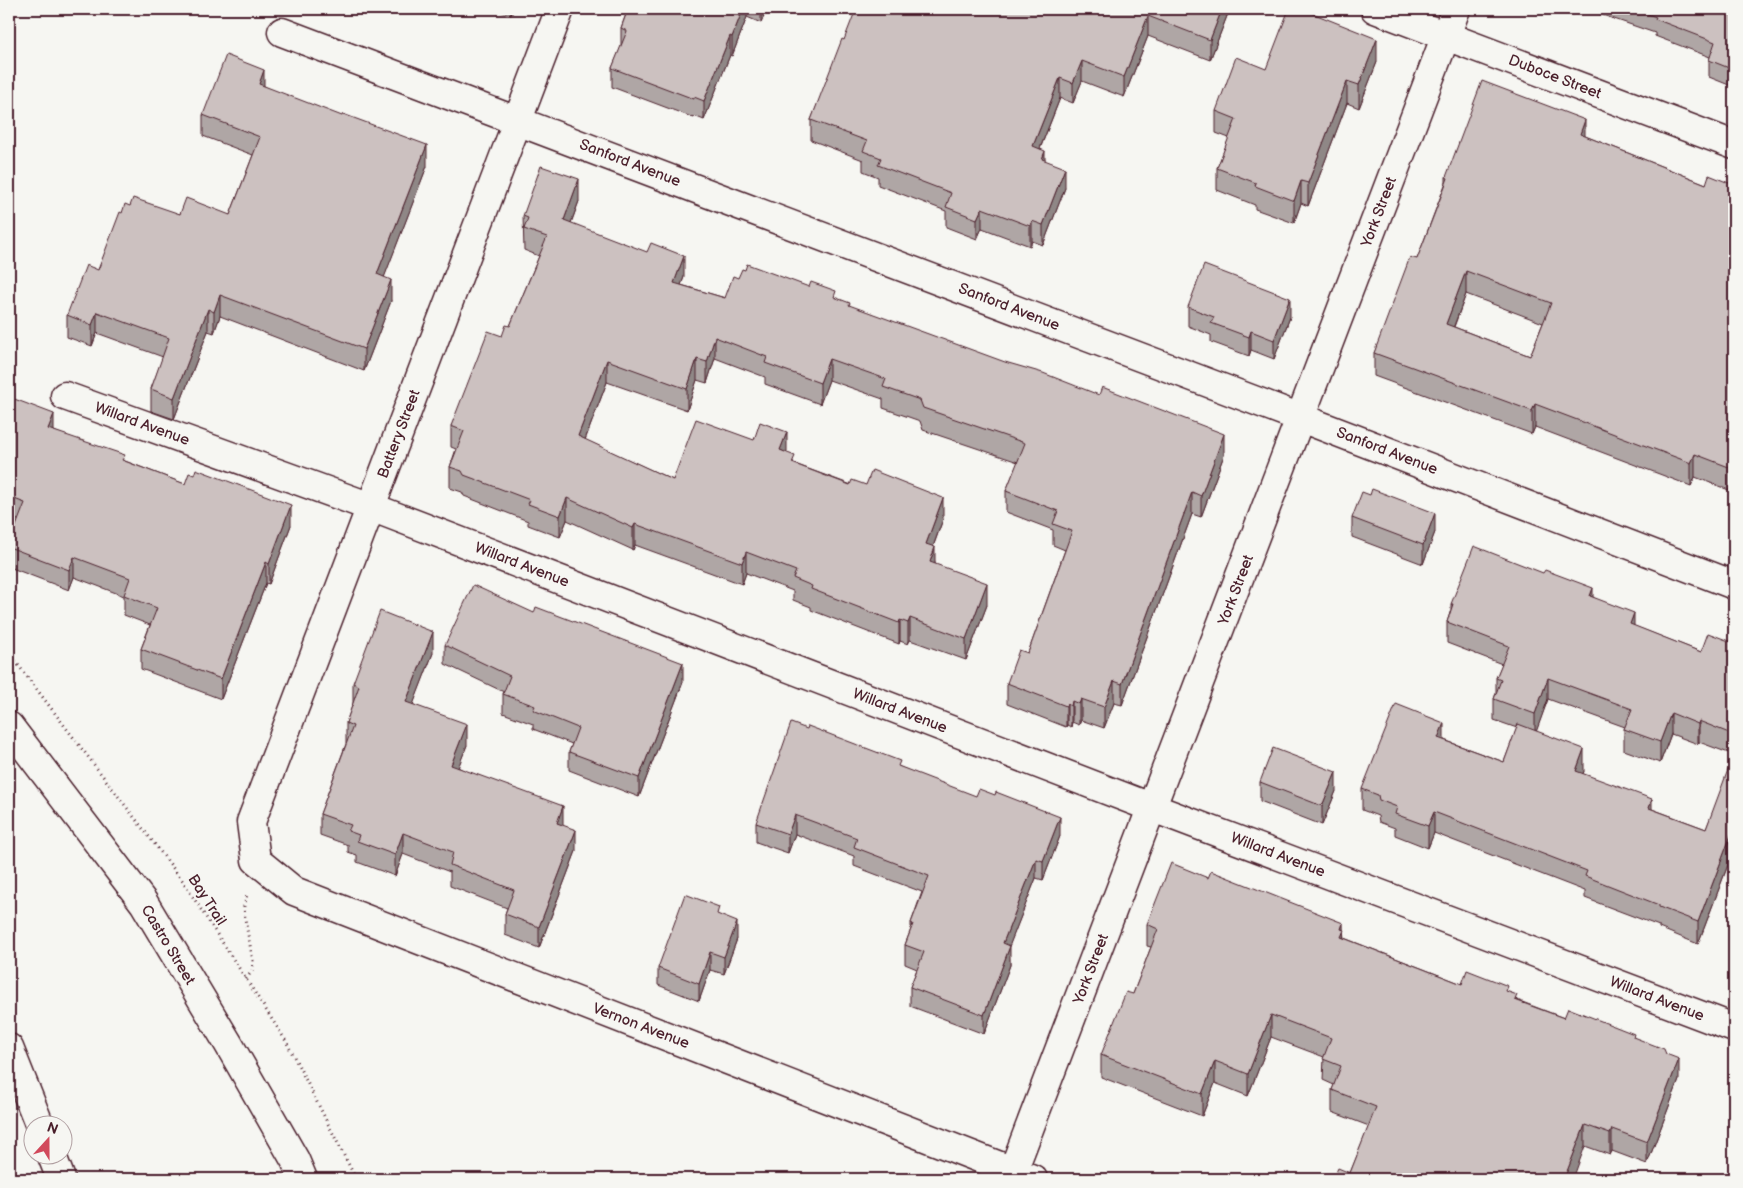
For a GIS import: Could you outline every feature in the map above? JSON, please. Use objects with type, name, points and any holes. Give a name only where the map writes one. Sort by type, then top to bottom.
[{"type":"main road","name":"Battery Street","points":[[256,860],[251,822],[560,9]]},
{"type":"main road","name":"Duboce Street","points":[[1375,9],[1734,146]]},
{"type":"main road","name":"York Street","points":[[1023,1175],[1153,808],[1456,9]]},
{"type":"main road","name":"Sanford Avenue","points":[[282,32],[1301,418],[1734,586]]},
{"type":"main road","name":"Willard Avenue","points":[[65,396],[371,507],[1153,808],[1734,1028]]},
{"type":"main road","name":"Castro Street","points":[[9,726],[144,903],[296,1160],[303,1179]]},
{"type":"main road","name":"Vernon Avenue","points":[[256,860],[294,891],[1023,1175]]},
{"type":"main road","points":[[9,1048],[36,1116]]},
{"type":"main road","points":[[56,1166],[61,1179]]},
{"type":"path","name":"Bay Trail","points":[[9,652],[182,880],[286,1041],[356,1179]]},
{"type":"path","points":[[246,979],[252,970],[253,962],[244,906],[256,860]]},
{"type":"building","points":[[628,9],[743,9],[704,101],[612,68],[627,31],[621,28]]},
{"type":"building","points":[[856,9],[1222,9],[1210,40],[1148,16],[1124,77],[1082,61],[1073,83],[1060,78],[1033,146],[1045,151],[1042,159],[1065,168],[1043,225],[1032,221],[1030,226],[982,208],[977,219],[946,207],[951,193],[878,165],[881,158],[863,151],[867,141],[811,120],[842,39],[844,40]]},
{"type":"building","points":[[1289,9],[1302,9],[1377,39],[1359,85],[1347,81],[1308,183],[1301,181],[1294,201],[1255,186],[1256,183],[1217,168],[1236,119],[1216,111],[1236,57],[1266,69]]},
{"type":"building","points":[[1634,9],[1734,9],[1734,70],[1709,60],[1715,42]]},
{"type":"building","points":[[226,55],[264,70],[259,84],[342,116],[343,114],[427,145],[377,274],[391,280],[364,349],[220,295],[214,312],[208,309],[174,398],[151,389],[169,338],[97,312],[92,325],[67,315],[86,265],[98,270],[120,212],[122,213],[125,204],[130,206],[133,198],[180,214],[186,198],[230,215],[260,137],[203,115]]},
{"type":"building","points":[[1482,81],[1585,120],[1580,134],[1706,184],[1709,175],[1734,185],[1734,469],[1695,454],[1691,463],[1535,404],[1532,411],[1374,353],[1410,257],[1417,259],[1448,178],[1446,177]],"holes":[[[1466,271],[1551,303],[1530,356],[1446,324]]]},
{"type":"building","points":[[541,166],[579,179],[564,220],[647,252],[651,243],[684,256],[674,283],[725,298],[733,276],[738,278],[742,269],[745,270],[747,264],[809,287],[811,282],[836,291],[834,297],[850,303],[849,305],[1005,362],[1043,373],[1099,395],[1102,387],[1224,434],[1201,496],[1192,492],[1122,684],[1114,681],[1104,707],[1081,699],[1079,704],[1072,701],[1071,706],[1067,704],[1066,706],[1007,683],[1019,650],[1028,653],[1072,531],[1053,524],[1058,511],[1006,491],[1025,443],[923,408],[920,400],[883,387],[886,379],[829,359],[820,383],[765,363],[767,357],[715,337],[707,362],[697,359],[687,389],[607,360],[578,436],[673,480],[696,419],[754,440],[760,422],[787,432],[780,450],[795,456],[792,463],[850,485],[852,480],[866,485],[872,470],[943,498],[926,544],[935,547],[930,562],[987,583],[966,639],[910,618],[908,623],[900,620],[899,623],[811,589],[812,586],[793,578],[796,571],[746,552],[742,563],[635,524],[633,528],[567,498],[560,516],[528,504],[530,500],[464,475],[462,471],[450,467],[464,431],[451,426],[488,331],[502,336],[506,325],[510,326],[547,237],[524,229],[528,218],[523,216]]},
{"type":"building","points":[[1204,265],[1290,298],[1274,340],[1251,331],[1249,337],[1211,323],[1214,317],[1188,307]]},
{"type":"building","points":[[9,397],[54,414],[48,429],[125,455],[122,460],[185,484],[189,473],[194,475],[196,469],[291,505],[269,564],[266,562],[221,679],[141,649],[157,608],[124,595],[130,578],[74,557],[69,570],[9,547],[25,503],[9,497]]},
{"type":"building","points":[[1372,489],[1435,513],[1423,545],[1352,518],[1362,492],[1370,495]]},
{"type":"building","points":[[1474,546],[1543,573],[1545,570],[1593,588],[1590,596],[1634,613],[1630,624],[1701,652],[1708,633],[1734,643],[1734,735],[1699,721],[1698,724],[1671,713],[1660,742],[1624,729],[1632,709],[1548,678],[1535,714],[1494,699],[1501,680],[1496,678],[1509,646],[1447,622],[1453,604],[1451,604]]},
{"type":"building","points":[[473,585],[534,613],[536,607],[683,663],[639,778],[569,752],[578,728],[533,710],[535,706],[503,694],[510,676],[445,645]]},
{"type":"building","points":[[380,611],[433,632],[406,702],[467,724],[451,765],[563,806],[557,823],[576,830],[539,927],[505,914],[514,890],[450,865],[453,852],[403,833],[395,855],[357,841],[359,835],[348,831],[351,825],[320,814],[353,726],[346,723],[359,686],[353,683]]},
{"type":"building","points":[[1396,704],[1444,723],[1438,738],[1504,762],[1518,724],[1584,749],[1576,771],[1652,799],[1649,808],[1706,829],[1732,759],[1734,760],[1734,827],[1698,922],[1585,876],[1587,871],[1434,812],[1428,826],[1395,814],[1397,807],[1379,800],[1378,795],[1362,789]]},
{"type":"building","points":[[791,723],[807,729],[808,726],[900,761],[898,766],[976,796],[979,789],[995,795],[996,792],[1060,817],[1043,861],[1036,859],[1003,943],[1010,946],[984,1015],[910,987],[924,952],[905,945],[913,924],[911,923],[929,876],[854,847],[857,838],[795,815],[788,834],[756,823]]},
{"type":"building","points":[[1273,748],[1336,772],[1322,806],[1260,782]]},
{"type":"building","points":[[1171,863],[1208,878],[1211,871],[1343,923],[1341,929],[1344,930],[1341,937],[1462,984],[1467,970],[1508,986],[1506,991],[1517,995],[1515,1000],[1564,1018],[1568,1008],[1634,1034],[1633,1037],[1664,1049],[1666,1054],[1679,1059],[1647,1142],[1612,1129],[1610,1134],[1585,1125],[1564,1179],[1333,1179],[1338,1168],[1350,1173],[1376,1107],[1332,1090],[1341,1066],[1323,1059],[1331,1038],[1271,1015],[1248,1074],[1215,1061],[1202,1094],[1101,1055],[1126,992],[1133,994],[1158,929],[1147,924]]},
{"type":"building","points":[[685,894],[719,907],[717,914],[737,922],[724,957],[710,952],[699,984],[658,968]]}]
